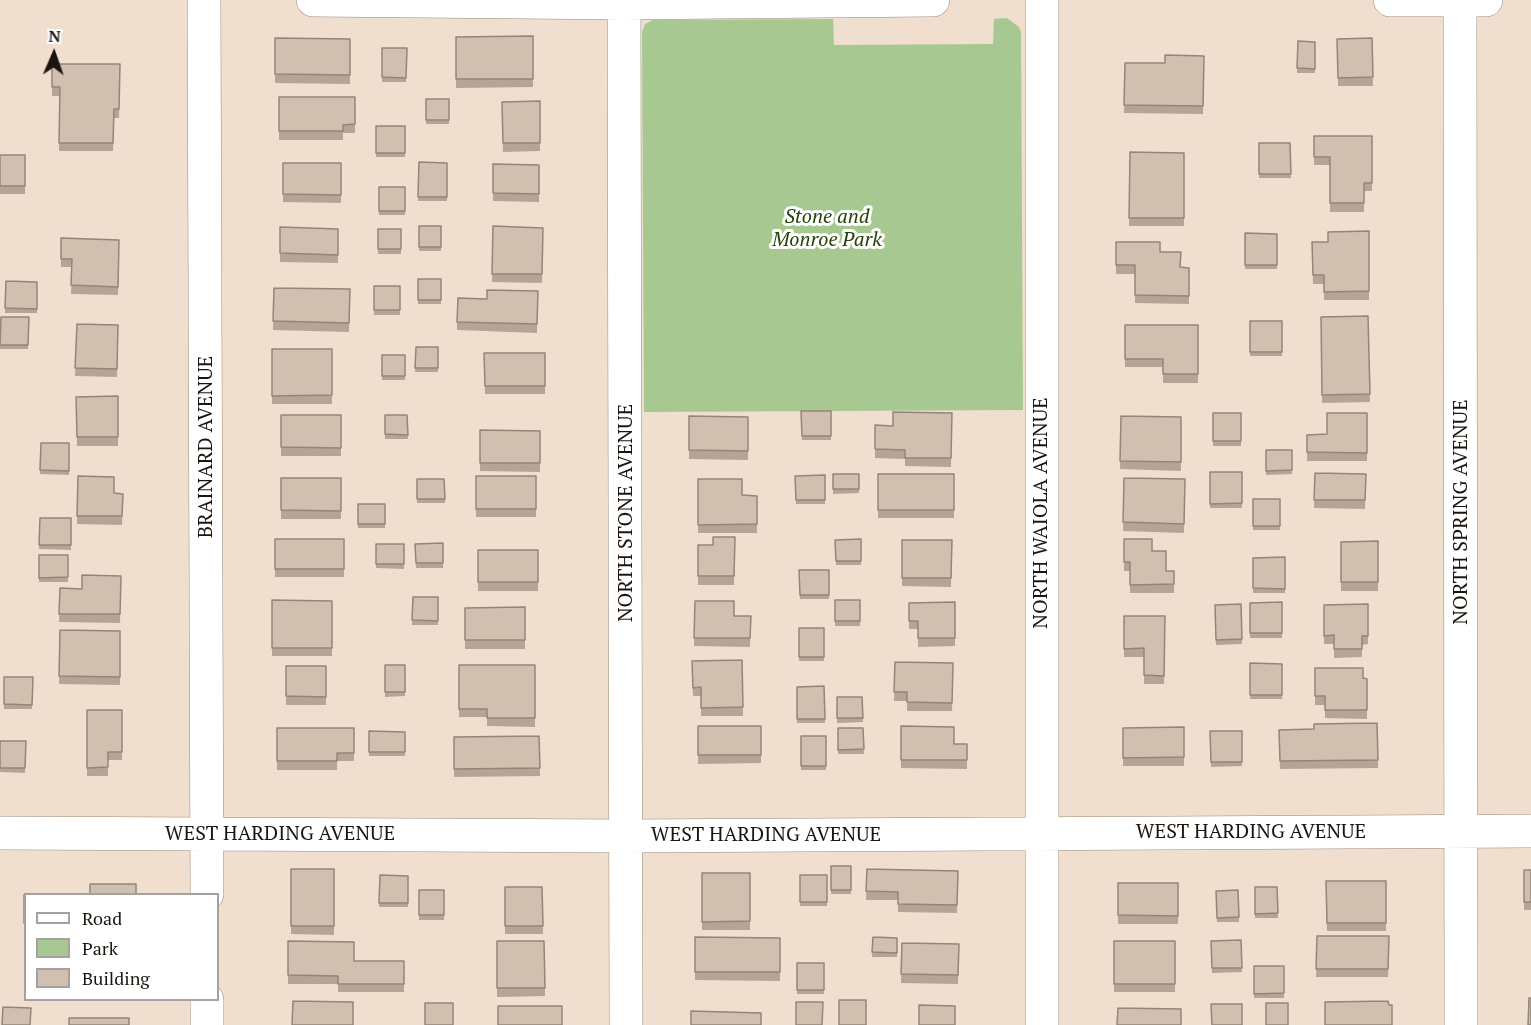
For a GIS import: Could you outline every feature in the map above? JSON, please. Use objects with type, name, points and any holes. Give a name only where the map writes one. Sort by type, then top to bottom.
[{"type":"street","name":"BRAINARD AVENUE","points":[[204,0],[207,893]]},
{"type":"street","points":[[313,0],[624,2],[933,0]]},
{"type":"street","name":"NORTH WAIOLA AVENUE","points":[[1042,0],[1042,1025]]},
{"type":"street","points":[[1390,0],[1486,0]]},
{"type":"street","name":"NORTH SPRING AVENUE","points":[[1460,0],[1461,1025]]},
{"type":"street","name":"NORTH STONE AVENUE","points":[[624,2],[626,1025]]},
{"type":"street","name":"WEST HARDING AVENUE","points":[[0,833],[627,836],[1531,831]]},
{"type":"street","points":[[207,1001],[207,1025]]},
{"type":"green space","name":"Stone and Monroe Park","points":[[1007,18],[1019,27],[1021,32],[1023,410],[644,412],[642,32],[645,24],[653,20],[833,19],[834,45],[993,44],[994,19]]},
{"type":"building","points":[[533,36],[533,79],[456,79],[456,37]]},
{"type":"building","points":[[275,38],[350,39],[350,75],[275,74]]},
{"type":"building","points":[[1372,38],[1373,77],[1338,78],[1337,39]]},
{"type":"building","points":[[1298,41],[1315,42],[1315,69],[1297,68]]},
{"type":"building","points":[[382,48],[407,48],[406,78],[382,77]]},
{"type":"building","points":[[1165,55],[1204,56],[1203,106],[1124,105],[1125,63],[1165,63]]},
{"type":"building","points":[[52,64],[120,64],[119,109],[114,109],[113,143],[59,143],[60,87],[52,87]]},
{"type":"building","points":[[279,97],[355,97],[355,124],[343,125],[343,131],[279,131]]},
{"type":"building","points":[[426,99],[449,99],[449,120],[426,120]]},
{"type":"building","points":[[540,101],[540,143],[503,143],[502,102]]},
{"type":"building","points":[[376,126],[405,126],[405,153],[376,153]]},
{"type":"building","points":[[1314,136],[1372,136],[1372,183],[1364,183],[1364,203],[1330,203],[1330,157],[1314,157]]},
{"type":"building","points":[[1259,143],[1290,143],[1291,174],[1259,174]]},
{"type":"building","points":[[1130,152],[1184,153],[1184,218],[1129,218]]},
{"type":"building","points":[[0,155],[25,155],[25,186],[0,186]]},
{"type":"building","points":[[419,162],[447,163],[447,197],[418,197]]},
{"type":"building","points":[[283,163],[341,163],[341,195],[283,194]]},
{"type":"building","points":[[493,164],[539,165],[539,194],[493,193]]},
{"type":"building","points":[[379,187],[405,187],[405,211],[379,211]]},
{"type":"building","points":[[419,226],[441,226],[441,247],[419,247]]},
{"type":"building","points":[[493,226],[543,228],[542,274],[492,274]]},
{"type":"building","points":[[280,227],[338,229],[338,255],[280,253]]},
{"type":"building","points":[[378,229],[401,229],[401,249],[378,249]]},
{"type":"building","points":[[1369,231],[1369,291],[1324,292],[1324,275],[1313,275],[1312,242],[1328,242],[1328,232]]},
{"type":"building","points":[[1245,233],[1277,234],[1277,265],[1245,265]]},
{"type":"building","points":[[61,238],[119,240],[118,287],[71,285],[72,259],[61,259]]},
{"type":"building","points":[[1116,242],[1160,242],[1160,252],[1181,252],[1180,267],[1189,268],[1189,296],[1135,295],[1135,265],[1116,265]]},
{"type":"building","points":[[418,279],[441,279],[441,300],[418,300]]},
{"type":"building","points":[[6,281],[37,282],[37,309],[5,308]]},
{"type":"building","points":[[374,286],[400,286],[400,310],[374,310]]},
{"type":"building","points":[[274,288],[350,289],[349,323],[273,321]]},
{"type":"building","points":[[487,290],[538,291],[537,324],[457,322],[458,298],[487,299]]},
{"type":"building","points":[[1368,316],[1370,394],[1322,395],[1321,317]]},
{"type":"building","points":[[1,317],[29,317],[28,345],[0,345]]},
{"type":"building","points":[[1250,321],[1282,321],[1282,352],[1250,352]]},
{"type":"building","points":[[77,324],[118,325],[117,369],[75,368]]},
{"type":"building","points":[[1125,325],[1198,325],[1198,374],[1163,374],[1163,359],[1125,359]]},
{"type":"building","points":[[416,347],[438,347],[438,368],[415,368]]},
{"type":"building","points":[[272,349],[332,349],[332,395],[272,396]]},
{"type":"building","points":[[484,353],[545,353],[545,386],[485,386]]},
{"type":"building","points":[[382,355],[405,355],[405,376],[382,376]]},
{"type":"building","points":[[118,396],[118,437],[77,437],[76,397]]},
{"type":"building","points":[[801,411],[831,411],[831,436],[802,436]]},
{"type":"building","points":[[893,412],[952,413],[951,458],[905,458],[905,450],[875,449],[875,425],[893,426]]},
{"type":"building","points":[[1213,413],[1241,413],[1241,441],[1213,441]]},
{"type":"building","points":[[1327,413],[1367,413],[1367,453],[1307,452],[1307,435],[1327,434]]},
{"type":"building","points":[[281,415],[341,415],[341,448],[281,447]]},
{"type":"building","points":[[385,415],[407,415],[408,435],[385,434]]},
{"type":"building","points":[[689,416],[748,417],[748,451],[689,450]]},
{"type":"building","points":[[1121,416],[1181,417],[1181,462],[1120,461]]},
{"type":"building","points":[[480,430],[540,431],[540,463],[480,463]]},
{"type":"building","points":[[41,443],[69,443],[69,471],[40,470]]},
{"type":"building","points":[[1266,450],[1292,450],[1292,470],[1266,471]]},
{"type":"building","points":[[1210,472],[1242,472],[1242,503],[1210,504]]},
{"type":"building","points":[[1315,473],[1366,474],[1365,500],[1314,500]]},
{"type":"building","points":[[833,474],[859,474],[859,489],[833,489]]},
{"type":"building","points":[[878,474],[954,474],[954,510],[878,510]]},
{"type":"building","points":[[825,475],[825,500],[796,500],[795,476]]},
{"type":"building","points":[[78,476],[114,477],[114,493],[123,494],[122,516],[77,516]]},
{"type":"building","points":[[476,476],[536,476],[536,509],[476,509]]},
{"type":"building","points":[[281,478],[341,478],[341,511],[281,510]]},
{"type":"building","points":[[1124,478],[1185,479],[1184,524],[1123,522]]},
{"type":"building","points":[[417,479],[444,479],[445,499],[417,499]]},
{"type":"building","points":[[698,479],[742,479],[742,495],[757,496],[757,524],[698,525]]},
{"type":"building","points":[[1253,499],[1280,499],[1280,526],[1253,526]]},
{"type":"building","points":[[358,504],[385,504],[385,524],[358,524]]},
{"type":"building","points":[[40,518],[71,518],[71,545],[39,545]]},
{"type":"building","points":[[713,537],[735,537],[734,576],[698,576],[698,545],[713,545]]},
{"type":"building","points":[[275,539],[344,539],[344,569],[275,569]]},
{"type":"building","points":[[861,539],[861,561],[836,561],[835,540]]},
{"type":"building","points":[[1124,539],[1152,539],[1152,551],[1166,551],[1166,571],[1174,571],[1174,584],[1130,585],[1130,562],[1124,562]]},
{"type":"building","points":[[902,540],[952,540],[951,578],[902,578]]},
{"type":"building","points":[[1378,541],[1378,582],[1341,582],[1341,542]]},
{"type":"building","points":[[443,543],[443,563],[416,563],[415,544]]},
{"type":"building","points":[[376,544],[404,544],[404,564],[376,564]]},
{"type":"building","points":[[478,550],[538,550],[538,582],[478,582]]},
{"type":"building","points":[[39,555],[68,555],[68,577],[39,578]]},
{"type":"building","points":[[1285,557],[1285,589],[1253,588],[1253,558]]},
{"type":"building","points":[[799,570],[829,570],[829,595],[800,595]]},
{"type":"building","points":[[82,575],[121,576],[120,614],[59,614],[60,588],[82,589]]},
{"type":"building","points":[[413,597],[438,597],[438,621],[412,620]]},
{"type":"building","points":[[272,600],[332,601],[332,648],[272,648]]},
{"type":"building","points":[[835,600],[860,600],[860,621],[835,621]]},
{"type":"building","points":[[695,601],[734,601],[734,616],[751,616],[750,638],[694,638]]},
{"type":"building","points":[[955,602],[955,638],[918,638],[918,621],[909,621],[909,603]]},
{"type":"building","points":[[1282,602],[1282,633],[1250,633],[1250,603]]},
{"type":"building","points":[[1241,604],[1242,639],[1216,640],[1215,605]]},
{"type":"building","points":[[1368,604],[1368,636],[1362,636],[1362,649],[1334,649],[1334,635],[1324,636],[1324,605]]},
{"type":"building","points":[[525,607],[525,640],[465,640],[465,608]]},
{"type":"building","points":[[1124,616],[1165,616],[1164,676],[1144,675],[1144,648],[1124,649]]},
{"type":"building","points":[[799,628],[824,628],[824,657],[799,657]]},
{"type":"building","points":[[60,630],[120,631],[120,677],[59,676]]},
{"type":"building","points":[[742,660],[743,707],[701,708],[701,687],[693,688],[692,661]]},
{"type":"building","points":[[895,662],[953,663],[952,703],[907,702],[907,692],[894,692]]},
{"type":"building","points":[[1250,663],[1282,664],[1282,695],[1250,695]]},
{"type":"building","points":[[385,665],[405,665],[405,692],[385,692]]},
{"type":"building","points":[[459,665],[535,665],[535,718],[487,718],[487,709],[459,709]]},
{"type":"building","points":[[286,666],[326,666],[326,697],[286,696]]},
{"type":"building","points":[[1315,668],[1363,668],[1363,678],[1367,679],[1367,710],[1325,710],[1325,696],[1315,696]]},
{"type":"building","points":[[4,677],[33,677],[32,705],[4,704]]},
{"type":"building","points":[[824,686],[825,719],[797,719],[797,687]]},
{"type":"building","points":[[837,697],[862,697],[863,718],[837,718]]},
{"type":"building","points":[[87,710],[122,710],[122,752],[108,752],[108,767],[87,768]]},
{"type":"building","points":[[1377,723],[1378,760],[1280,761],[1279,730],[1314,729],[1314,724]]},
{"type":"building","points":[[698,726],[761,726],[761,755],[698,755]]},
{"type":"building","points":[[901,726],[954,727],[954,744],[967,744],[967,760],[901,760]]},
{"type":"building","points":[[1184,727],[1184,757],[1123,758],[1123,728]]},
{"type":"building","points":[[277,728],[354,728],[354,753],[337,753],[337,761],[277,761]]},
{"type":"building","points":[[838,728],[863,728],[864,749],[838,750]]},
{"type":"building","points":[[369,731],[405,732],[405,752],[369,752]]},
{"type":"building","points":[[1210,731],[1242,731],[1242,762],[1211,762]]},
{"type":"building","points":[[539,736],[540,768],[454,769],[454,737]]},
{"type":"building","points":[[801,736],[826,736],[826,766],[801,766]]},
{"type":"building","points":[[0,741],[26,741],[25,768],[0,768]]},
{"type":"building","points":[[831,866],[851,866],[851,890],[831,890]]},
{"type":"building","points":[[291,869],[334,869],[334,926],[291,926]]},
{"type":"building","points":[[867,869],[958,871],[957,905],[898,904],[898,892],[866,891]]},
{"type":"building","points":[[1524,870],[1531,870],[1531,902],[1524,902]]},
{"type":"building","points":[[702,873],[750,873],[750,921],[702,922]]},
{"type":"building","points":[[380,875],[408,876],[408,903],[379,903]]},
{"type":"building","points":[[800,875],[827,875],[827,902],[800,902]]},
{"type":"building","points":[[1326,881],[1386,881],[1386,923],[1327,923]]},
{"type":"building","points":[[1118,883],[1178,883],[1178,916],[1118,915]]},
{"type":"building","points":[[90,884],[136,884],[136,893],[90,893]]},
{"type":"building","points":[[505,887],[542,887],[543,926],[505,926]]},
{"type":"building","points":[[1255,887],[1277,887],[1278,913],[1255,914]]},
{"type":"building","points":[[419,890],[444,890],[444,915],[419,915]]},
{"type":"building","points":[[1238,890],[1239,917],[1217,918],[1216,891]]},
{"type":"building","points":[[1317,936],[1389,936],[1388,969],[1316,969]]},
{"type":"building","points":[[695,937],[780,938],[780,972],[695,972]]},
{"type":"building","points":[[873,937],[897,938],[897,953],[872,952]]},
{"type":"building","points":[[1241,940],[1242,968],[1212,968],[1211,941]]},
{"type":"building","points":[[288,941],[354,942],[354,961],[404,961],[404,984],[338,984],[338,976],[288,975]]},
{"type":"building","points":[[497,941],[544,941],[545,988],[497,988]]},
{"type":"building","points":[[1114,941],[1175,941],[1175,984],[1114,984]]},
{"type":"building","points":[[902,943],[959,944],[958,975],[901,974]]},
{"type":"building","points":[[797,963],[824,963],[824,990],[797,990]]},
{"type":"building","points":[[1254,966],[1284,966],[1284,993],[1254,994]]},
{"type":"building","points":[[1529,998],[1531,998],[1531,1025],[1528,1025]]},
{"type":"building","points":[[839,1000],[866,1000],[866,1025],[839,1025]]},
{"type":"building","points":[[293,1001],[353,1002],[353,1025],[292,1025]]},
{"type":"building","points":[[1388,1001],[1389,1005],[1392,1005],[1392,1025],[1325,1025],[1325,1002]]},
{"type":"building","points":[[796,1002],[823,1002],[822,1025],[796,1025]]},
{"type":"building","points":[[425,1003],[453,1003],[453,1025],[425,1025]]},
{"type":"building","points":[[1266,1003],[1288,1003],[1288,1025],[1266,1025]]},
{"type":"building","points":[[1211,1004],[1242,1004],[1242,1025],[1212,1025]]},
{"type":"building","points":[[919,1005],[955,1006],[955,1025],[919,1025]]},
{"type":"building","points":[[498,1006],[562,1006],[562,1025],[498,1025]]},
{"type":"building","points":[[3,1007],[31,1008],[30,1025],[2,1025]]},
{"type":"building","points":[[1118,1008],[1181,1009],[1181,1025],[1117,1025]]},
{"type":"building","points":[[691,1011],[761,1013],[761,1025],[691,1025]]},
{"type":"building","points":[[69,1018],[129,1018],[129,1025],[69,1025]]}]
